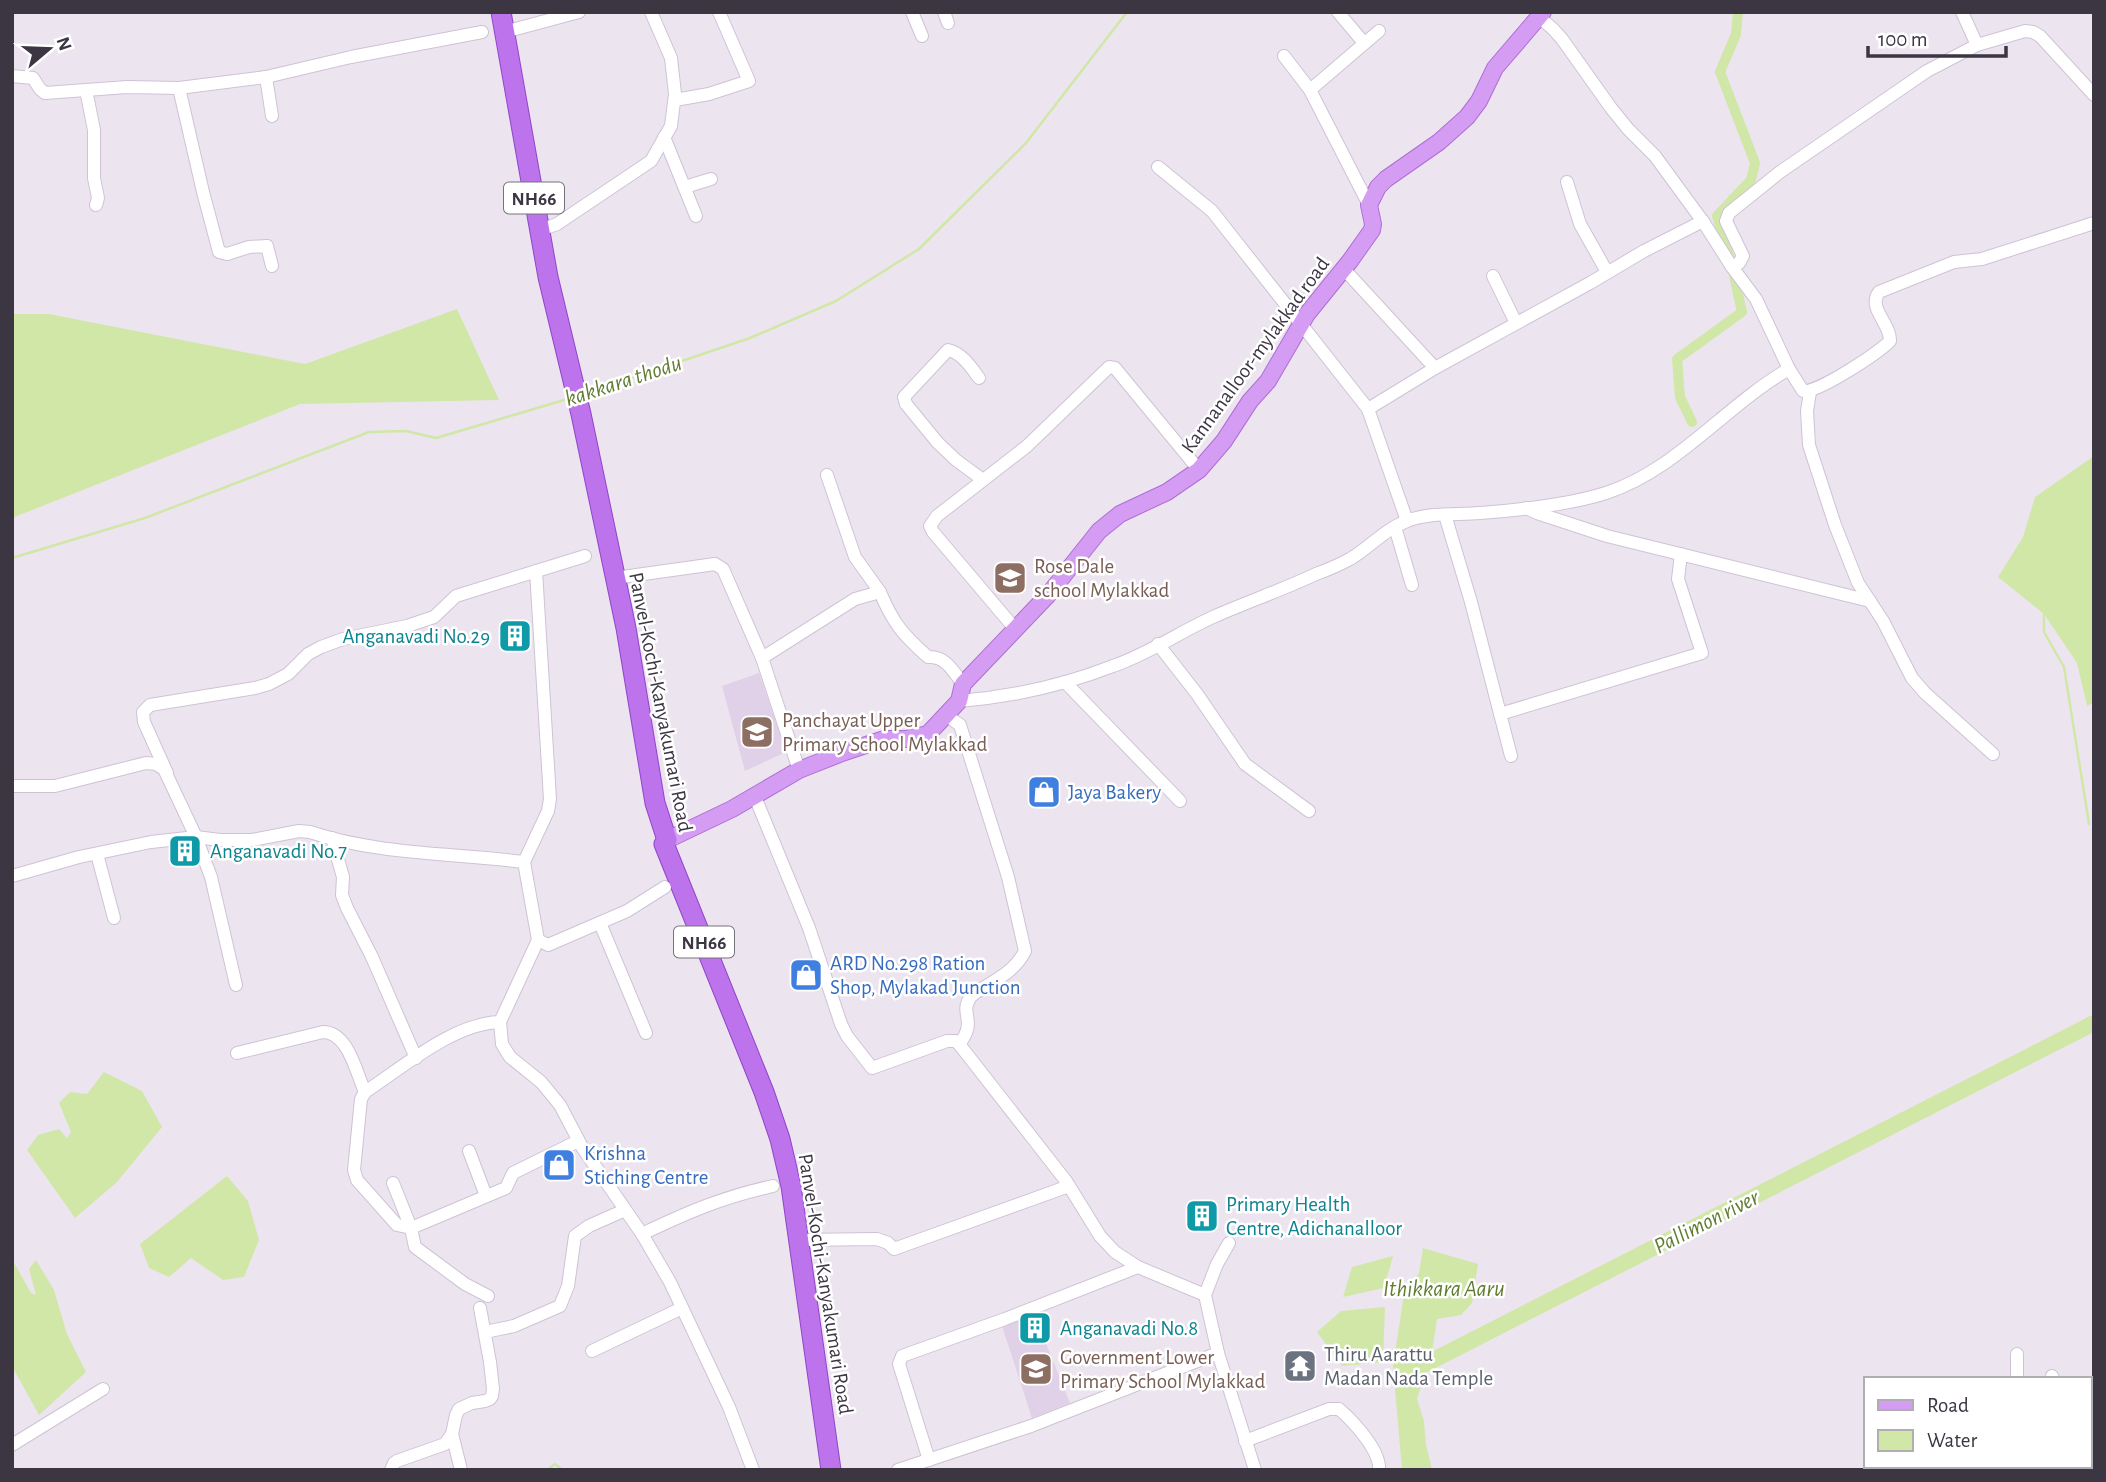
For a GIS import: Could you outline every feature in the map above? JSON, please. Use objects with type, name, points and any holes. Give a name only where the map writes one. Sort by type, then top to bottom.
[{"type":"highway","name":"Panvel-Kochi-Kanyakumari Road","points":[[501,12],[548,277],[581,414],[626,628],[655,803],[667,840],[664,844],[764,1092],[780,1139],[791,1186],[831,1470]]},
{"type":"main road","points":[[1369,205],[1378,187],[1386,179],[1439,142],[1467,117],[1479,101],[1495,68],[1541,15]]},
{"type":"main road","name":"Kannanalloor-mylakkad road","points":[[963,684],[1048,595],[1099,531],[1120,514],[1167,492],[1199,470],[1224,441],[1250,401],[1268,381],[1321,295],[1372,230],[1369,205]]},
{"type":"main road","points":[[667,840],[755,797],[799,770],[884,739],[906,739],[928,734],[959,701],[963,684]]},
{"type":"street","points":[[504,32],[579,12]]},
{"type":"street","points":[[540,230],[557,224],[650,161],[671,126],[675,100],[671,58],[652,12]]},
{"type":"street","points":[[675,100],[709,94],[750,81],[719,12]]},
{"type":"street","points":[[912,12],[922,36]]},
{"type":"street","points":[[1338,12],[1364,43]]},
{"type":"street","points":[[1962,12],[1977,46]]},
{"type":"street","points":[[1541,15],[1562,39],[1611,108],[1655,156],[1703,221],[1756,299],[1789,369],[1803,391],[1810,392],[1841,376],[1891,341],[1891,335],[1875,303],[1879,292],[1954,262],[1982,258],[2094,223]]},
{"type":"street","points":[[1310,90],[1379,31]]},
{"type":"street","points":[[1732,267],[1739,263],[1743,256],[1726,220],[1729,213],[1780,172],[1927,71],[1977,46],[2025,31],[2033,32],[2040,36],[2094,95]]},
{"type":"street","points":[[12,76],[33,78],[45,93],[127,87],[179,88],[266,77],[351,57],[482,32]]},
{"type":"street","points":[[1284,56],[1310,90],[1369,205]]},
{"type":"street","points":[[266,77],[272,116]]},
{"type":"street","points":[[179,88],[219,252],[227,254],[249,247],[267,246],[272,266]]},
{"type":"street","points":[[86,90],[94,130],[94,178],[98,198],[96,205]]},
{"type":"street","points":[[664,137],[696,216]]},
{"type":"street","points":[[1157,167],[1212,211],[1368,409],[1401,524],[1412,585]]},
{"type":"street","points":[[685,187],[710,179]]},
{"type":"street","points":[[1567,182],[1580,224],[1607,272]]},
{"type":"street","points":[[1368,409],[1435,368],[1703,221]]},
{"type":"street","points":[[1343,268],[1435,368]]},
{"type":"street","points":[[1493,275],[1516,323]]},
{"type":"street","points":[[979,378],[963,359],[948,350],[904,397],[906,404],[938,443],[983,480]]},
{"type":"street","points":[[1016,630],[933,532],[930,526],[937,516],[1027,446],[1104,372],[1113,367],[1199,470]]},
{"type":"street","points":[[959,701],[994,698],[1065,682],[1115,666],[1213,617],[1349,559],[1401,524],[1446,515],[1526,508],[1604,494],[1626,485],[1663,463],[1743,400],[1789,369]]},
{"type":"street","points":[[1810,392],[1807,411],[1813,458],[1850,567],[1883,621],[1912,678],[1993,754]]},
{"type":"street","points":[[827,475],[855,557],[880,592],[891,618],[928,657],[937,656],[944,660],[963,684]]},
{"type":"street","points":[[1526,508],[1607,536],[1870,601]]},
{"type":"street","points":[[1446,515],[1511,756]]},
{"type":"street","points":[[1500,714],[1702,653],[1678,579],[1681,554]]},
{"type":"street","points":[[236,985],[211,877],[196,837],[144,722],[143,712],[150,705],[269,684],[288,674],[308,654],[321,647],[343,639],[407,626],[433,617],[456,596],[585,556]]},
{"type":"street","points":[[615,578],[717,565],[725,572],[762,659],[799,770]]},
{"type":"street","points":[[536,571],[550,799],[548,811],[524,862],[538,940],[500,1021],[502,1044],[508,1054],[541,1082],[560,1105],[578,1141],[642,1234],[670,1282],[729,1407],[753,1470]]},
{"type":"street","points":[[762,659],[855,599],[880,592]]},
{"type":"street","points":[[1158,644],[1197,694],[1245,764],[1309,811]]},
{"type":"street","points":[[1065,682],[1180,801]]},
{"type":"street","points":[[946,715],[960,725],[1008,877],[1025,951],[1019,963],[1006,975],[971,996],[966,1008],[970,1023],[959,1044]]},
{"type":"street","points":[[12,786],[55,786],[146,764],[160,766],[167,773]]},
{"type":"street","points":[[755,797],[809,928],[841,1024],[872,1068],[947,1041],[955,1041],[1069,1185],[1100,1236],[1117,1254],[1138,1267],[1205,1295]]},
{"type":"street","points":[[12,876],[151,842],[196,837],[220,841],[252,840],[299,831],[390,850],[524,862]]},
{"type":"street","points":[[332,838],[343,877],[342,895],[346,908],[372,957],[416,1058]]},
{"type":"street","points":[[97,854],[114,918]]},
{"type":"street","points":[[538,940],[551,945],[627,911],[664,887]]},
{"type":"street","points":[[600,923],[646,1034]]},
{"type":"street","points":[[500,1021],[486,1022],[456,1033],[365,1092],[354,1173],[357,1180],[397,1225],[411,1228],[506,1188],[513,1173],[578,1141]]},
{"type":"street","points":[[237,1053],[329,1032],[342,1041],[365,1092]]},
{"type":"street","points":[[468,1151],[486,1196]]},
{"type":"street","points":[[393,1183],[411,1228],[415,1247],[466,1284],[488,1296]]},
{"type":"street","points":[[799,1240],[877,1240],[888,1243],[894,1249],[1069,1185]]},
{"type":"street","points":[[642,1234],[689,1211],[732,1195],[773,1186]]},
{"type":"street","points":[[485,1332],[514,1326],[559,1306],[568,1286],[575,1236],[589,1226],[625,1210]]},
{"type":"street","points":[[1229,1242],[1205,1295],[1218,1353],[1255,1470]]},
{"type":"street","points":[[929,1460],[899,1364],[902,1356],[1017,1315],[1138,1267]]},
{"type":"street","points":[[391,1470],[397,1461],[445,1444],[452,1434],[459,1409],[492,1396],[494,1389],[480,1308]]},
{"type":"street","points":[[593,1350],[682,1308]]},
{"type":"street","points":[[898,1470],[1031,1426],[1218,1353]]},
{"type":"street","points":[[2017,1353],[2017,1377]]},
{"type":"street","points":[[12,1445],[103,1389]]},
{"type":"street","points":[[1245,1441],[1329,1409],[1338,1409],[1376,1452],[1380,1462],[1379,1470]]},
{"type":"street","points":[[452,1434],[461,1470]]},
{"type":"shaded area","name":"Rose Dale school Mylakkad","points":[[1007,563],[1025,583],[1014,594],[996,574]]},
{"type":"shaded area","name":"Panchayat Upper Primary School Mylakkad","points":[[759,673],[786,752],[745,771],[722,686]]},
{"type":"shaded area","name":"Government Lower Primary School Mylakkad","points":[[1024,1314],[1033,1343],[1045,1341],[1070,1403],[1032,1418],[1001,1323]]},
{"type":"water","points":[[457,309],[499,400],[300,404],[12,518],[12,314],[49,314],[305,364]]},
{"type":"water","points":[[2094,456],[2094,702],[2087,706],[2077,663],[2044,614],[1998,577],[2023,537],[2035,497]]},
{"type":"water","points":[[104,1072],[142,1091],[162,1127],[117,1182],[75,1218],[27,1150],[38,1135],[59,1129],[67,1138],[71,1132],[59,1103],[70,1092],[87,1094]]},
{"type":"water","points":[[227,1176],[248,1201],[259,1240],[244,1277],[223,1280],[191,1258],[169,1277],[149,1268],[140,1244]]},
{"type":"water","name":"Ithikkara Aaru","points":[[1423,1248],[1478,1264],[1472,1303],[1461,1315],[1437,1319],[1432,1352],[1417,1399],[1424,1421],[1432,1469],[1402,1470],[1393,1366],[1404,1294],[1419,1273]]},
{"type":"water","points":[[1393,1256],[1384,1288],[1343,1297],[1352,1267]]},
{"type":"water","points":[[12,1259],[31,1293],[36,1295],[29,1269],[36,1260],[54,1290],[67,1334],[86,1372],[39,1415],[12,1366]]},
{"type":"water","points":[[1385,1307],[1383,1362],[1342,1366],[1317,1332],[1341,1311]]},
{"type":"waterway","name":"kakkara thodu","points":[[584,394],[750,338],[836,301],[919,249],[1026,143],[1127,12]]},
{"type":"waterway","points":[[1729,257],[1717,216],[1751,180],[1755,163],[1720,72],[1736,34],[1738,12]]},
{"type":"waterway","points":[[1692,422],[1680,397],[1677,359],[1742,312],[1733,271]]},
{"type":"waterway","name":"kakkara thodu","points":[[12,558],[145,518],[369,432],[406,431],[436,438],[571,398]]},
{"type":"waterway","points":[[2044,611],[2044,632],[2064,667],[2089,824]]},
{"type":"waterway","name":"Pallimon river","points":[[1410,1372],[2094,1023]]},
{"type":"waterway","points":[[547,1470],[555,1464],[563,1470]]},
{"type":"place","name":"Rose Dale school Mylakkad","points":[[1010,578]]},
{"type":"place","name":"Anganavadi No.29","points":[[515,636]]},
{"type":"place","name":"Panchayat Upper Primary School Mylakkad","points":[[757,732]]},
{"type":"place","name":"Jaya Bakery","points":[[1044,792]]},
{"type":"place","name":"Anganavadi No.7","points":[[185,851]]},
{"type":"place","name":"ARD No.298 Ration Shop, Mylakad Junction","points":[[806,975]]},
{"type":"place","name":"Krishna Stiching Centre","points":[[559,1165]]},
{"type":"place","name":"Primary Health Centre, Adichanalloor","points":[[1202,1216]]},
{"type":"place","name":"Anganavadi No.8","points":[[1035,1328]]},
{"type":"place","name":"Thiru Aarattu Madan Nada Temple","points":[[1300,1366]]},
{"type":"place","name":"Government Lower Primary School Mylakkad","points":[[1036,1369]]}]
